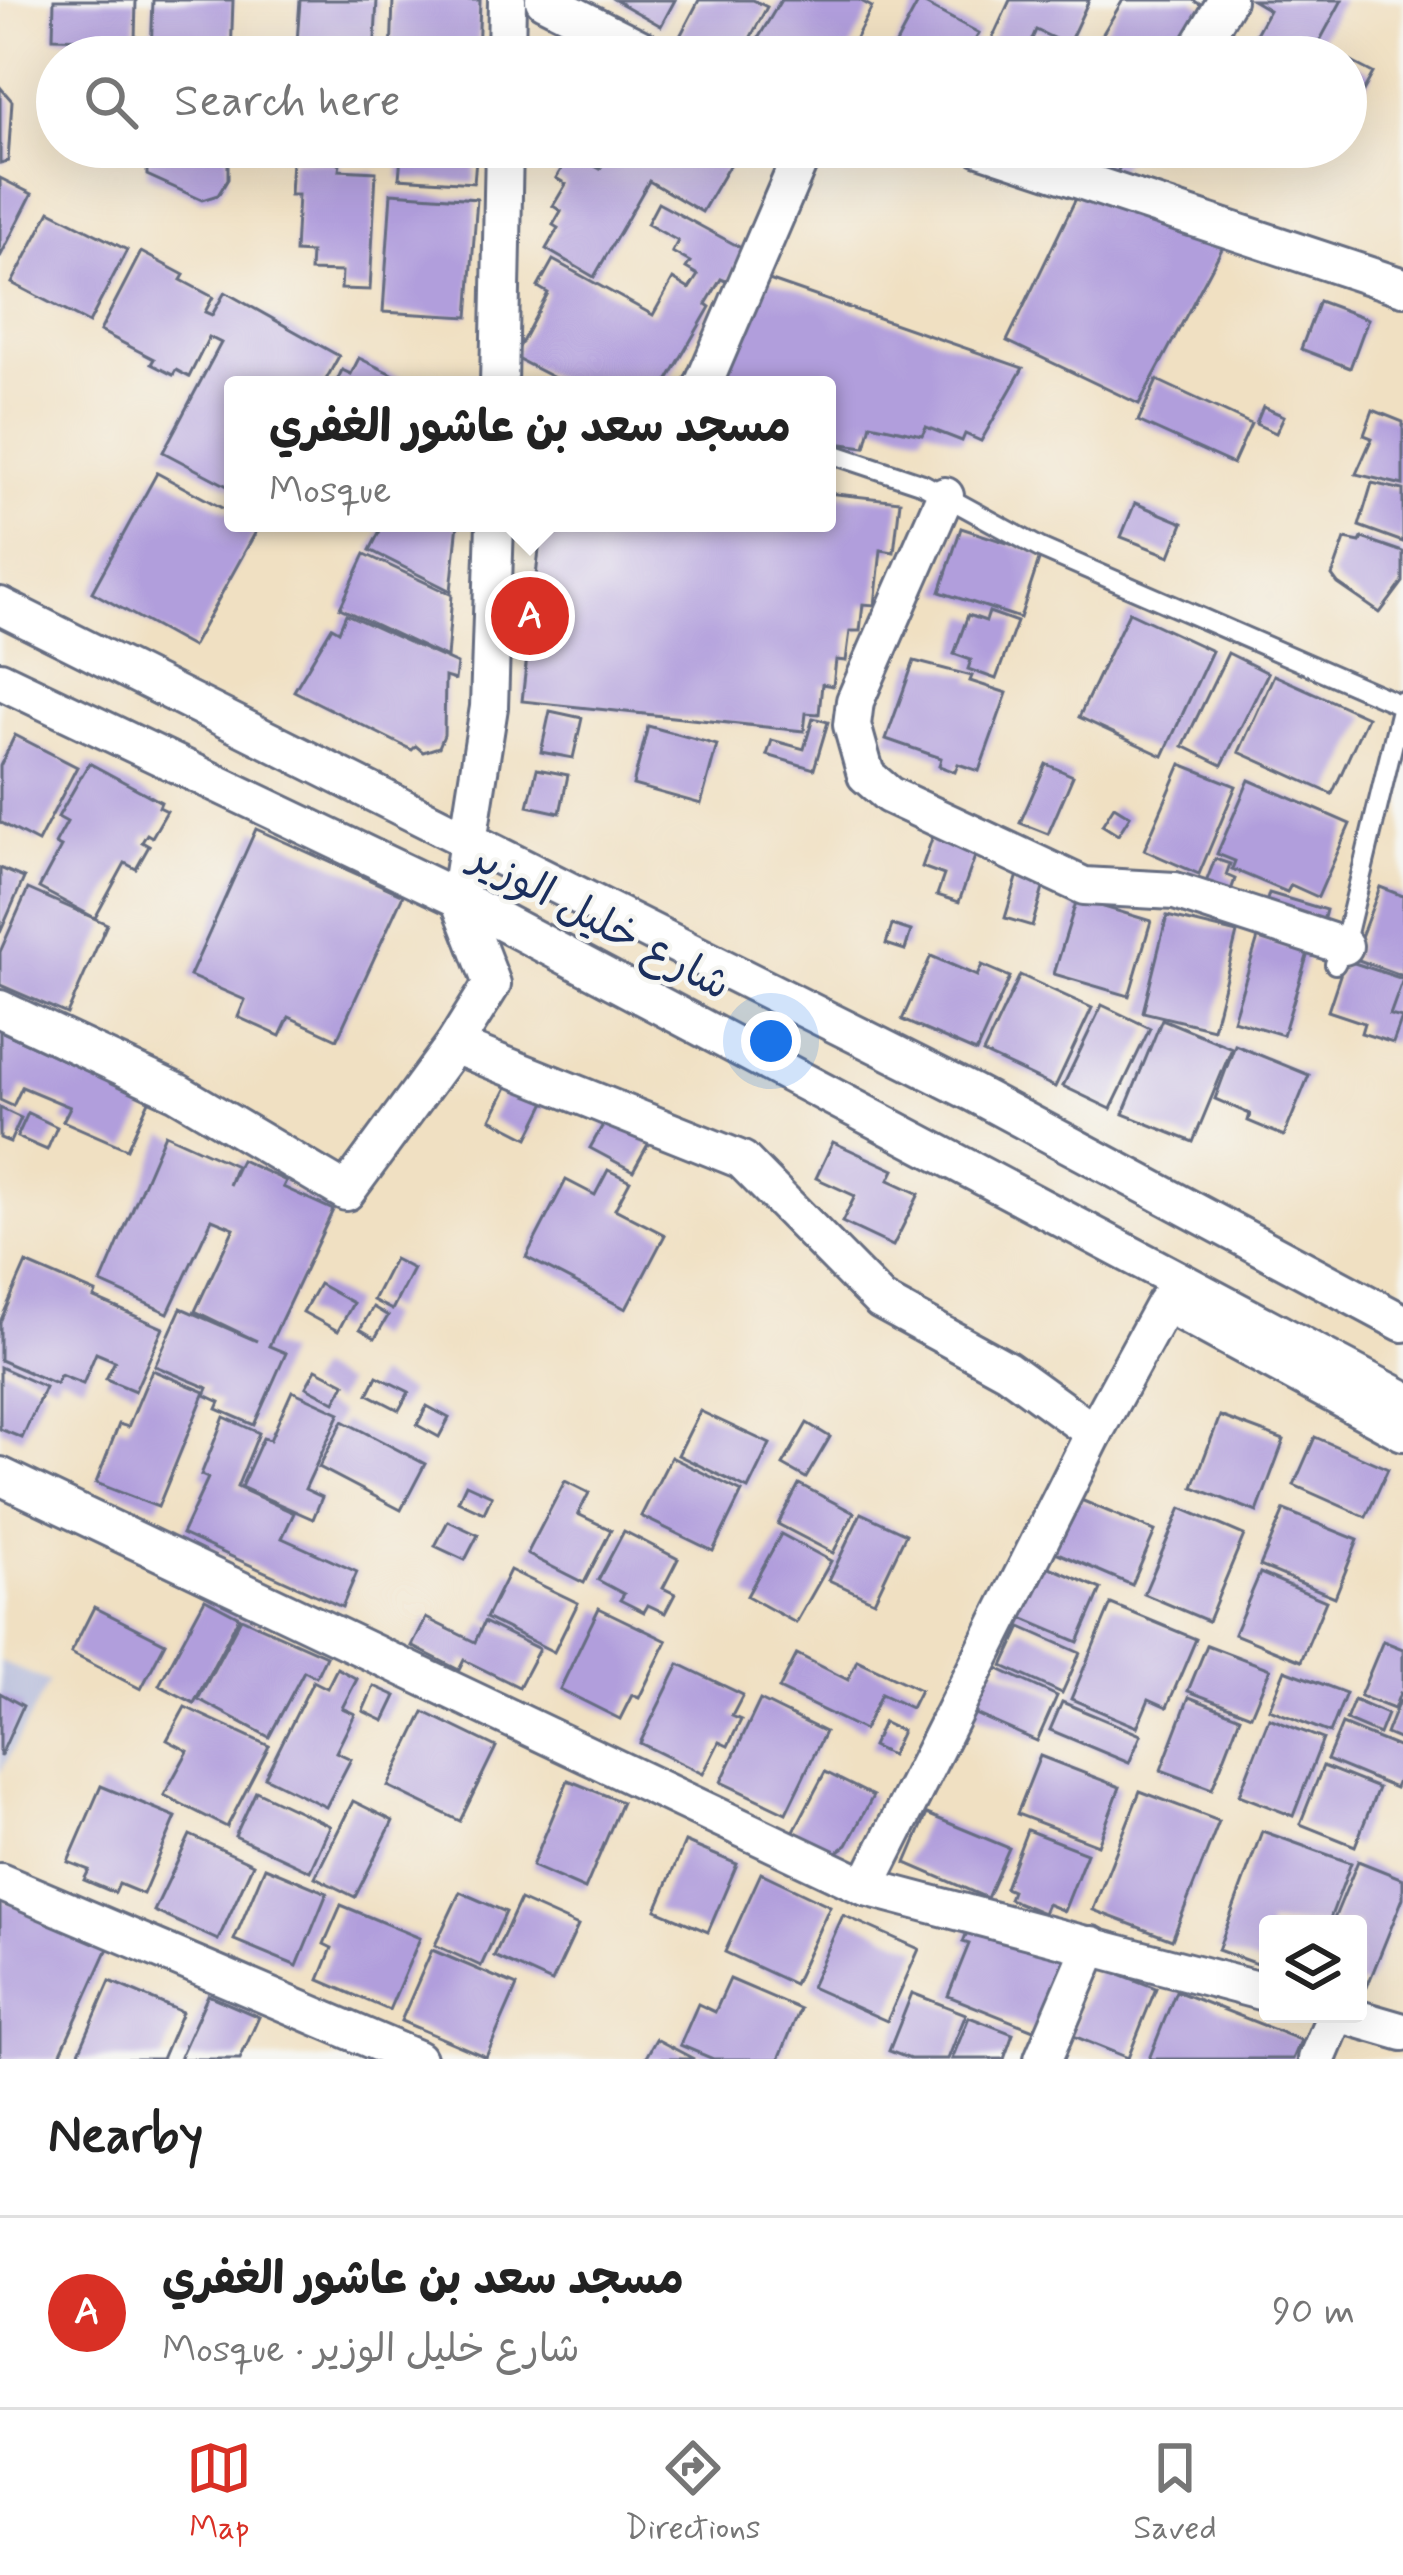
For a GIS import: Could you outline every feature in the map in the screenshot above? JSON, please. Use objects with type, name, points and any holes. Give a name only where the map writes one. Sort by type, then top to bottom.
[{"type":"street","points":[[506,36],[507,0]]},
{"type":"street","points":[[544,0],[615,36]]},
{"type":"street","points":[[1206,36],[1227,0]]},
{"type":"street","points":[[499,376],[504,168]]},
{"type":"street","points":[[708,376],[796,168]]},
{"type":"street","points":[[1043,168],[1403,287]]},
{"type":"street","points":[[945,496],[855,701],[852,725],[866,775],[890,795],[1084,886],[1175,891],[1339,955]]},
{"type":"street","points":[[0,1009],[177,1092],[346,1192],[454,1045],[492,984],[459,899],[489,707],[495,532]]},
{"type":"street","name":"شارع خليل الوزير","points":[[0,606],[973,1094],[1403,1322]]},
{"type":"street","name":"شارع خليل الوزير","points":[[0,680],[459,899],[1403,1399]]},
{"type":"street","points":[[454,1045],[742,1160],[881,1301],[1007,1370],[1094,1433]]},
{"type":"street","points":[[866,1887],[1094,1433],[1165,1304],[1403,1432]]},
{"type":"street","points":[[0,1476],[866,1887],[1259,1991]]},
{"type":"street","points":[[0,1882],[417,2059]]},
{"type":"street","points":[[1043,2059],[1092,1945]]},
{"type":"street","points":[[1367,2022],[1403,2032]]},
{"type":"street","points":[[1317,2059],[1334,2023]]},
{"type":"lane","points":[[836,455],[923,484],[1040,548],[1402,703],[1339,955]]},
{"type":"shaded area","points":[[0,1661],[49,1682],[0,1773]]},
{"type":"building","points":[[54,0],[136,0],[135,36],[53,36]]},
{"type":"building","points":[[153,0],[233,0],[232,36],[152,36]]},
{"type":"building","points":[[300,0],[377,0],[375,36],[297,36]]},
{"type":"building","points":[[393,0],[480,0],[479,36],[392,36]]},
{"type":"building","points":[[615,0],[675,0],[661,26]]},
{"type":"building","points":[[699,0],[753,0],[767,7],[751,36],[680,36]]},
{"type":"building","points":[[781,0],[859,0],[872,7],[857,36],[760,36]]},
{"type":"building","points":[[1010,0],[1089,0],[1072,36],[1049,36],[1036,30],[1033,36],[993,36]]},
{"type":"building","points":[[1123,0],[1193,0],[1212,12],[1198,36],[1101,36]]},
{"type":"building","points":[[1252,0],[1342,0],[1322,36],[1255,36],[1269,10]]},
{"type":"building","points":[[919,1],[979,33],[977,36],[900,36]]},
{"type":"building","points":[[0,87],[12,101],[8,161],[0,163]]},
{"type":"building","points":[[147,168],[228,168],[228,179],[218,195],[202,200],[147,175]]},
{"type":"building","points":[[292,168],[376,172],[370,290],[341,289],[342,272],[310,271],[311,253],[295,252],[298,195],[290,195]]},
{"type":"building","points":[[400,168],[475,168],[474,183],[399,178]]},
{"type":"building","points":[[562,168],[728,168],[702,212],[649,181],[594,277],[546,249],[558,228],[553,225],[561,211],[553,206],[566,184],[556,178]]},
{"type":"building","points":[[1076,168],[1119,168],[1113,178]]},
{"type":"building","points":[[0,178],[32,194],[0,257]]},
{"type":"building","points":[[1080,190],[1224,245],[1139,404],[1007,341]]},
{"type":"building","points":[[391,193],[477,199],[468,317],[383,312]]},
{"type":"building","points":[[658,203],[745,250],[728,282],[721,279],[706,304],[710,307],[670,376],[551,376],[514,357],[548,293],[538,287],[553,260],[653,315],[673,279],[689,289],[698,275],[686,268],[690,262],[672,252],[678,241],[647,224]]},
{"type":"building","points":[[50,211],[127,250],[89,323],[12,283]]},
{"type":"building","points":[[141,252],[213,297],[205,312],[212,315],[225,292],[339,356],[328,376],[224,376],[224,484],[163,452],[221,343],[209,337],[189,377],[151,364],[154,359],[100,331]]},
{"type":"building","points":[[769,280],[1023,368],[981,441],[965,434],[962,441],[926,427],[922,435],[871,424],[865,447],[836,443],[836,376],[718,376]]},
{"type":"building","points":[[1319,301],[1368,319],[1350,368],[1301,349]]},
{"type":"building","points":[[359,358],[396,376],[339,376],[342,370],[351,374]]},
{"type":"building","points":[[1157,380],[1251,424],[1233,464],[1138,421]]},
{"type":"building","points":[[1263,407],[1284,416],[1276,433],[1256,424]]},
{"type":"building","points":[[1373,410],[1403,422],[1403,485],[1356,474],[1372,438],[1364,435]]},
{"type":"building","points":[[157,473],[224,509],[224,532],[256,532],[192,647],[92,592]]},
{"type":"building","points":[[1372,483],[1403,490],[1403,542],[1359,526]]},
{"type":"building","points":[[836,494],[900,501],[894,552],[881,550],[875,605],[863,604],[860,631],[850,631],[846,661],[836,660],[833,686],[822,684],[819,714],[806,713],[804,731],[522,701],[541,532],[836,532]]},
{"type":"building","points":[[1135,503],[1183,523],[1170,556],[1121,537]]},
{"type":"building","points":[[961,528],[1041,554],[1020,618],[940,592]]},
{"type":"building","points":[[379,532],[457,532],[451,591],[370,550]]},
{"type":"building","points":[[1362,538],[1403,552],[1403,582],[1380,613],[1332,576],[1345,539],[1360,542]]},
{"type":"building","points":[[365,554],[452,595],[447,658],[340,608]]},
{"type":"building","points":[[989,612],[1017,622],[996,679],[968,669],[971,660],[954,654],[968,615],[986,621]]},
{"type":"building","points":[[1129,612],[1212,651],[1163,756],[1079,717]]},
{"type":"building","points":[[346,614],[457,664],[455,680],[445,677],[444,735],[439,747],[412,750],[294,691],[332,627],[339,631]]},
{"type":"building","points":[[1228,653],[1268,673],[1222,765],[1183,746]]},
{"type":"building","points":[[914,661],[972,676],[970,681],[1007,693],[979,771],[958,764],[955,772],[939,766],[941,758],[886,739]]},
{"type":"building","points":[[1274,675],[1367,717],[1332,794],[1239,752]]},
{"type":"building","points":[[550,711],[582,718],[573,758],[541,752]]},
{"type":"building","points":[[813,718],[828,722],[814,769],[767,755],[772,740],[804,749]]},
{"type":"building","points":[[648,726],[717,745],[701,804],[633,785]]},
{"type":"building","points":[[15,735],[77,767],[38,842],[0,822],[0,766]]},
{"type":"building","points":[[89,763],[161,802],[159,807],[167,811],[152,837],[147,834],[142,842],[149,846],[136,869],[125,863],[95,918],[39,888],[61,847],[55,844],[67,822],[58,817]]},
{"type":"building","points":[[1046,764],[1073,776],[1048,834],[1020,823]]},
{"type":"building","points":[[1181,764],[1236,786],[1199,874],[1144,850]]},
{"type":"building","points":[[537,769],[568,775],[560,813],[528,806]]},
{"type":"building","points":[[1249,780],[1350,824],[1318,897],[1291,885],[1287,892],[1232,869],[1235,861],[1217,854]]},
{"type":"building","points":[[1114,806],[1130,816],[1118,835],[1102,825]]},
{"type":"building","points":[[256,829],[403,895],[337,1039],[289,1017],[280,1036],[238,1017],[245,1000],[190,976]]},
{"type":"building","points":[[935,830],[979,845],[959,902],[937,895],[944,875],[922,867]]},
{"type":"building","points":[[1215,859],[1230,864],[1226,875],[1235,879],[1228,899],[1203,890]]},
{"type":"building","points":[[0,868],[24,878],[0,933]]},
{"type":"building","points":[[1020,868],[1047,875],[1032,926],[1005,918]]},
{"type":"building","points":[[1380,887],[1403,896],[1403,976],[1353,958]]},
{"type":"building","points":[[28,889],[107,924],[67,1014],[0,985],[0,952]]},
{"type":"building","points":[[1269,893],[1326,910],[1323,921],[1266,903]]},
{"type":"building","points":[[1077,899],[1151,921],[1129,996],[1054,974]]},
{"type":"building","points":[[1167,916],[1237,933],[1213,1029],[1143,1012]]},
{"type":"building","points":[[892,925],[911,931],[905,950],[886,944]]},
{"type":"building","points":[[1258,938],[1308,953],[1283,1035],[1233,1020]]},
{"type":"building","points":[[931,956],[977,976],[982,965],[1010,977],[976,1052],[902,1020]]},
{"type":"building","points":[[1345,960],[1403,979],[1390,1015],[1402,1018],[1393,1043],[1361,1033],[1364,1023],[1328,1011]]},
{"type":"building","points":[[1020,975],[1092,1008],[1055,1087],[983,1053]]},
{"type":"building","points":[[1102,1005],[1150,1028],[1111,1109],[1063,1086]]},
{"type":"building","points":[[1162,1019],[1232,1048],[1193,1142],[1123,1114]]},
{"type":"building","points":[[0,1031],[87,1071],[90,1064],[153,1092],[127,1149],[63,1121],[70,1107],[22,1087],[13,1106],[0,1100]]},
{"type":"building","points":[[1235,1045],[1309,1075],[1284,1136],[1248,1121],[1250,1114],[1215,1099]]},
{"type":"building","points":[[511,1079],[548,1098],[528,1138],[491,1119]]},
{"type":"building","points":[[0,1108],[21,1118],[10,1142],[0,1138]]},
{"type":"building","points":[[28,1113],[57,1127],[47,1150],[17,1137]]},
{"type":"building","points":[[609,1114],[652,1137],[633,1171],[590,1148]]},
{"type":"building","points":[[165,1134],[236,1166],[229,1185],[241,1160],[286,1181],[283,1187],[333,1210],[269,1346],[286,1353],[254,1425],[217,1409],[220,1402],[205,1395],[208,1388],[155,1366],[181,1308],[257,1341],[195,1311],[234,1228],[212,1219],[168,1313],[101,1283]]},
{"type":"building","points":[[833,1142],[894,1170],[889,1180],[919,1194],[893,1246],[842,1222],[855,1196],[816,1178]]},
{"type":"building","points":[[608,1170],[630,1181],[615,1209],[665,1235],[626,1309],[526,1257],[566,1180],[595,1195]]},
{"type":"building","points":[[394,1259],[413,1269],[392,1310],[373,1300]]},
{"type":"building","points":[[26,1263],[163,1328],[135,1391],[106,1379],[115,1361],[96,1353],[83,1384],[60,1375],[56,1384],[0,1360],[0,1322]]},
{"type":"building","points":[[319,1284],[353,1303],[338,1331],[303,1312]]},
{"type":"building","points":[[373,1307],[388,1316],[375,1338],[360,1329]]},
{"type":"building","points":[[0,1367],[45,1387],[22,1438],[0,1429]]},
{"type":"building","points":[[316,1369],[345,1384],[335,1402],[306,1387]]},
{"type":"building","points":[[152,1370],[205,1392],[158,1507],[96,1483],[119,1424],[128,1427]]},
{"type":"building","points":[[377,1376],[409,1392],[399,1410],[368,1394]]},
{"type":"building","points":[[292,1391],[340,1413],[305,1489],[322,1497],[313,1519],[241,1487]]},
{"type":"building","points":[[427,1406],[449,1418],[439,1437],[417,1425]]},
{"type":"building","points":[[700,1411],[770,1444],[748,1489],[678,1455]]},
{"type":"building","points":[[1220,1416],[1284,1440],[1257,1512],[1193,1487]]},
{"type":"building","points":[[224,1417],[259,1433],[237,1487],[294,1513],[282,1538],[357,1572],[342,1607],[182,1534],[208,1478],[201,1475]]},
{"type":"building","points":[[343,1421],[425,1464],[401,1510],[319,1467]]},
{"type":"building","points":[[807,1423],[830,1437],[806,1478],[783,1465]]},
{"type":"building","points":[[1315,1437],[1388,1469],[1366,1517],[1294,1485]]},
{"type":"building","points":[[671,1457],[742,1492],[713,1551],[641,1516]]},
{"type":"building","points":[[565,1481],[589,1493],[578,1514],[611,1530],[584,1583],[527,1554]]},
{"type":"building","points":[[466,1484],[492,1496],[484,1513],[458,1501]]},
{"type":"building","points":[[799,1484],[854,1513],[833,1553],[778,1524]]},
{"type":"building","points":[[1069,1495],[1155,1531],[1132,1585],[1046,1548]]},
{"type":"building","points":[[1181,1508],[1244,1535],[1208,1621],[1144,1594]]},
{"type":"building","points":[[1284,1510],[1358,1540],[1335,1597],[1260,1566]]},
{"type":"building","points":[[861,1513],[906,1534],[874,1601],[829,1580]]},
{"type":"building","points":[[448,1521],[478,1535],[465,1560],[435,1546]]},
{"type":"building","points":[[624,1531],[678,1559],[663,1588],[675,1594],[665,1613],[648,1605],[644,1612],[620,1600],[624,1594],[598,1580]]},
{"type":"building","points":[[781,1534],[831,1561],[796,1623],[747,1596]]},
{"type":"building","points":[[1033,1560],[1101,1589],[1078,1642],[1010,1613]]},
{"type":"building","points":[[510,1570],[578,1603],[554,1652],[486,1618]]},
{"type":"building","points":[[1260,1573],[1326,1601],[1301,1661],[1234,1634]]},
{"type":"building","points":[[205,1599],[239,1617],[194,1703],[159,1685]]},
{"type":"building","points":[[1111,1604],[1196,1639],[1167,1707],[1149,1699],[1137,1727],[1071,1699]]},
{"type":"building","points":[[94,1607],[165,1643],[141,1689],[71,1653]]},
{"type":"building","points":[[599,1608],[667,1641],[639,1698],[632,1695],[620,1719],[560,1689]]},
{"type":"building","points":[[241,1618],[326,1656],[316,1677],[304,1671],[269,1737],[198,1699]]},
{"type":"building","points":[[426,1618],[475,1642],[484,1622],[539,1649],[519,1687],[464,1660],[459,1670],[412,1646]]},
{"type":"building","points":[[1021,1627],[1080,1653],[1062,1693],[1003,1666]]},
{"type":"building","points":[[1383,1641],[1403,1649],[1403,1695],[1400,1693],[1394,1709],[1360,1696]]},
{"type":"building","points":[[1207,1645],[1270,1669],[1251,1715],[1188,1691]]},
{"type":"building","points":[[797,1654],[848,1680],[857,1660],[920,1690],[911,1708],[881,1694],[864,1730],[779,1689]]},
{"type":"building","points":[[679,1664],[743,1695],[732,1716],[741,1720],[728,1746],[719,1742],[703,1774],[640,1743]]},
{"type":"building","points":[[992,1666],[1057,1696],[1037,1741],[971,1712]]},
{"type":"building","points":[[337,1668],[357,1679],[342,1708],[355,1714],[336,1752],[351,1759],[326,1807],[265,1777],[313,1681],[327,1688]]},
{"type":"building","points":[[1285,1670],[1346,1693],[1330,1733],[1269,1709]]},
{"type":"building","points":[[374,1686],[396,1696],[384,1721],[363,1711]]},
{"type":"building","points":[[0,1693],[23,1706],[0,1757]]},
{"type":"building","points":[[1189,1697],[1240,1717],[1212,1789],[1161,1770]]},
{"type":"building","points":[[760,1700],[825,1732],[786,1813],[721,1782]]},
{"type":"building","points":[[1354,1700],[1387,1714],[1379,1734],[1346,1720]]},
{"type":"building","points":[[1399,1701],[1403,1703],[1403,1741],[1386,1734]]},
{"type":"building","points":[[1062,1702],[1141,1735],[1129,1763],[1050,1730]]},
{"type":"building","points":[[185,1707],[269,1746],[227,1827],[164,1795],[188,1751],[167,1740]]},
{"type":"building","points":[[424,1712],[496,1747],[460,1821],[388,1786]]},
{"type":"building","points":[[1269,1718],[1323,1739],[1293,1816],[1239,1795]]},
{"type":"building","points":[[883,1722],[902,1731],[891,1755],[872,1746]]},
{"type":"building","points":[[1342,1724],[1403,1749],[1403,1769],[1395,1788],[1327,1760]]},
{"type":"building","points":[[1040,1756],[1120,1787],[1098,1845],[1017,1814]]},
{"type":"building","points":[[1323,1766],[1378,1788],[1355,1846],[1300,1824]]},
{"type":"building","points":[[825,1772],[873,1796],[847,1845],[833,1855],[788,1842]]},
{"type":"building","points":[[568,1780],[622,1802],[585,1889],[532,1866]]},
{"type":"building","points":[[101,1786],[176,1817],[143,1894],[119,1884],[115,1893],[84,1880],[89,1870],[68,1862]]},
{"type":"building","points":[[256,1791],[330,1826],[310,1871],[235,1836]]},
{"type":"building","points":[[1140,1791],[1219,1821],[1172,1940],[1093,1910]]},
{"type":"building","points":[[353,1801],[393,1821],[355,1897],[315,1877]]},
{"type":"building","points":[[927,1814],[1009,1848],[987,1898],[906,1863]]},
{"type":"building","points":[[1027,1830],[1087,1853],[1064,1911],[1047,1904],[1043,1913],[1009,1899],[1012,1891],[1005,1888]]},
{"type":"building","points":[[1262,1831],[1351,1863],[1331,1915],[1259,1915],[1259,1965],[1218,1950]]},
{"type":"building","points":[[190,1835],[253,1864],[218,1940],[154,1911]]},
{"type":"building","points":[[685,1842],[737,1864],[708,1932],[656,1910]]},
{"type":"building","points":[[1358,1861],[1403,1879],[1403,1898],[1367,1987],[1367,1915],[1336,1915]]},
{"type":"building","points":[[265,1867],[327,1893],[297,1966],[234,1940]]},
{"type":"building","points":[[761,1873],[830,1906],[794,1984],[725,1952]]},
{"type":"building","points":[[460,1892],[506,1912],[481,1966],[435,1945]]},
{"type":"building","points":[[0,1898],[109,1946],[58,2059],[0,2059]]},
{"type":"building","points":[[520,1900],[578,1926],[552,1982],[494,1956]]},
{"type":"building","points":[[341,1905],[420,1938],[389,2010],[319,1980],[332,1948],[324,1944]]},
{"type":"building","points":[[843,1915],[919,1949],[887,2021],[811,1987]]},
{"type":"building","points":[[970,1925],[1069,1949],[1036,2031],[948,1996],[969,1944],[963,1942]]},
{"type":"building","points":[[432,1950],[517,1986],[486,2057],[401,2021]]},
{"type":"building","points":[[1099,1966],[1156,1988],[1128,2058],[1071,2035]]},
{"type":"building","points":[[730,1979],[800,2009],[779,2059],[713,2059],[680,2045],[698,2004],[715,2012]]},
{"type":"building","points":[[110,1981],[182,2012],[162,2059],[76,2059]]},
{"type":"building","points":[[1176,1991],[1301,2040],[1293,2059],[1149,2059]]},
{"type":"building","points":[[912,1993],[966,2014],[948,2059],[910,2059],[889,2051]]},
{"type":"building","points":[[208,1995],[259,2017],[240,2059],[179,2059]]},
{"type":"building","points":[[969,2017],[1013,2034],[1004,2059],[952,2059]]},
{"type":"building","points":[[656,2039],[694,2059],[645,2059]]},
{"type":"place","name":"مسجد سعد بن عاشور الغفري","points":[[530,616]]}]
